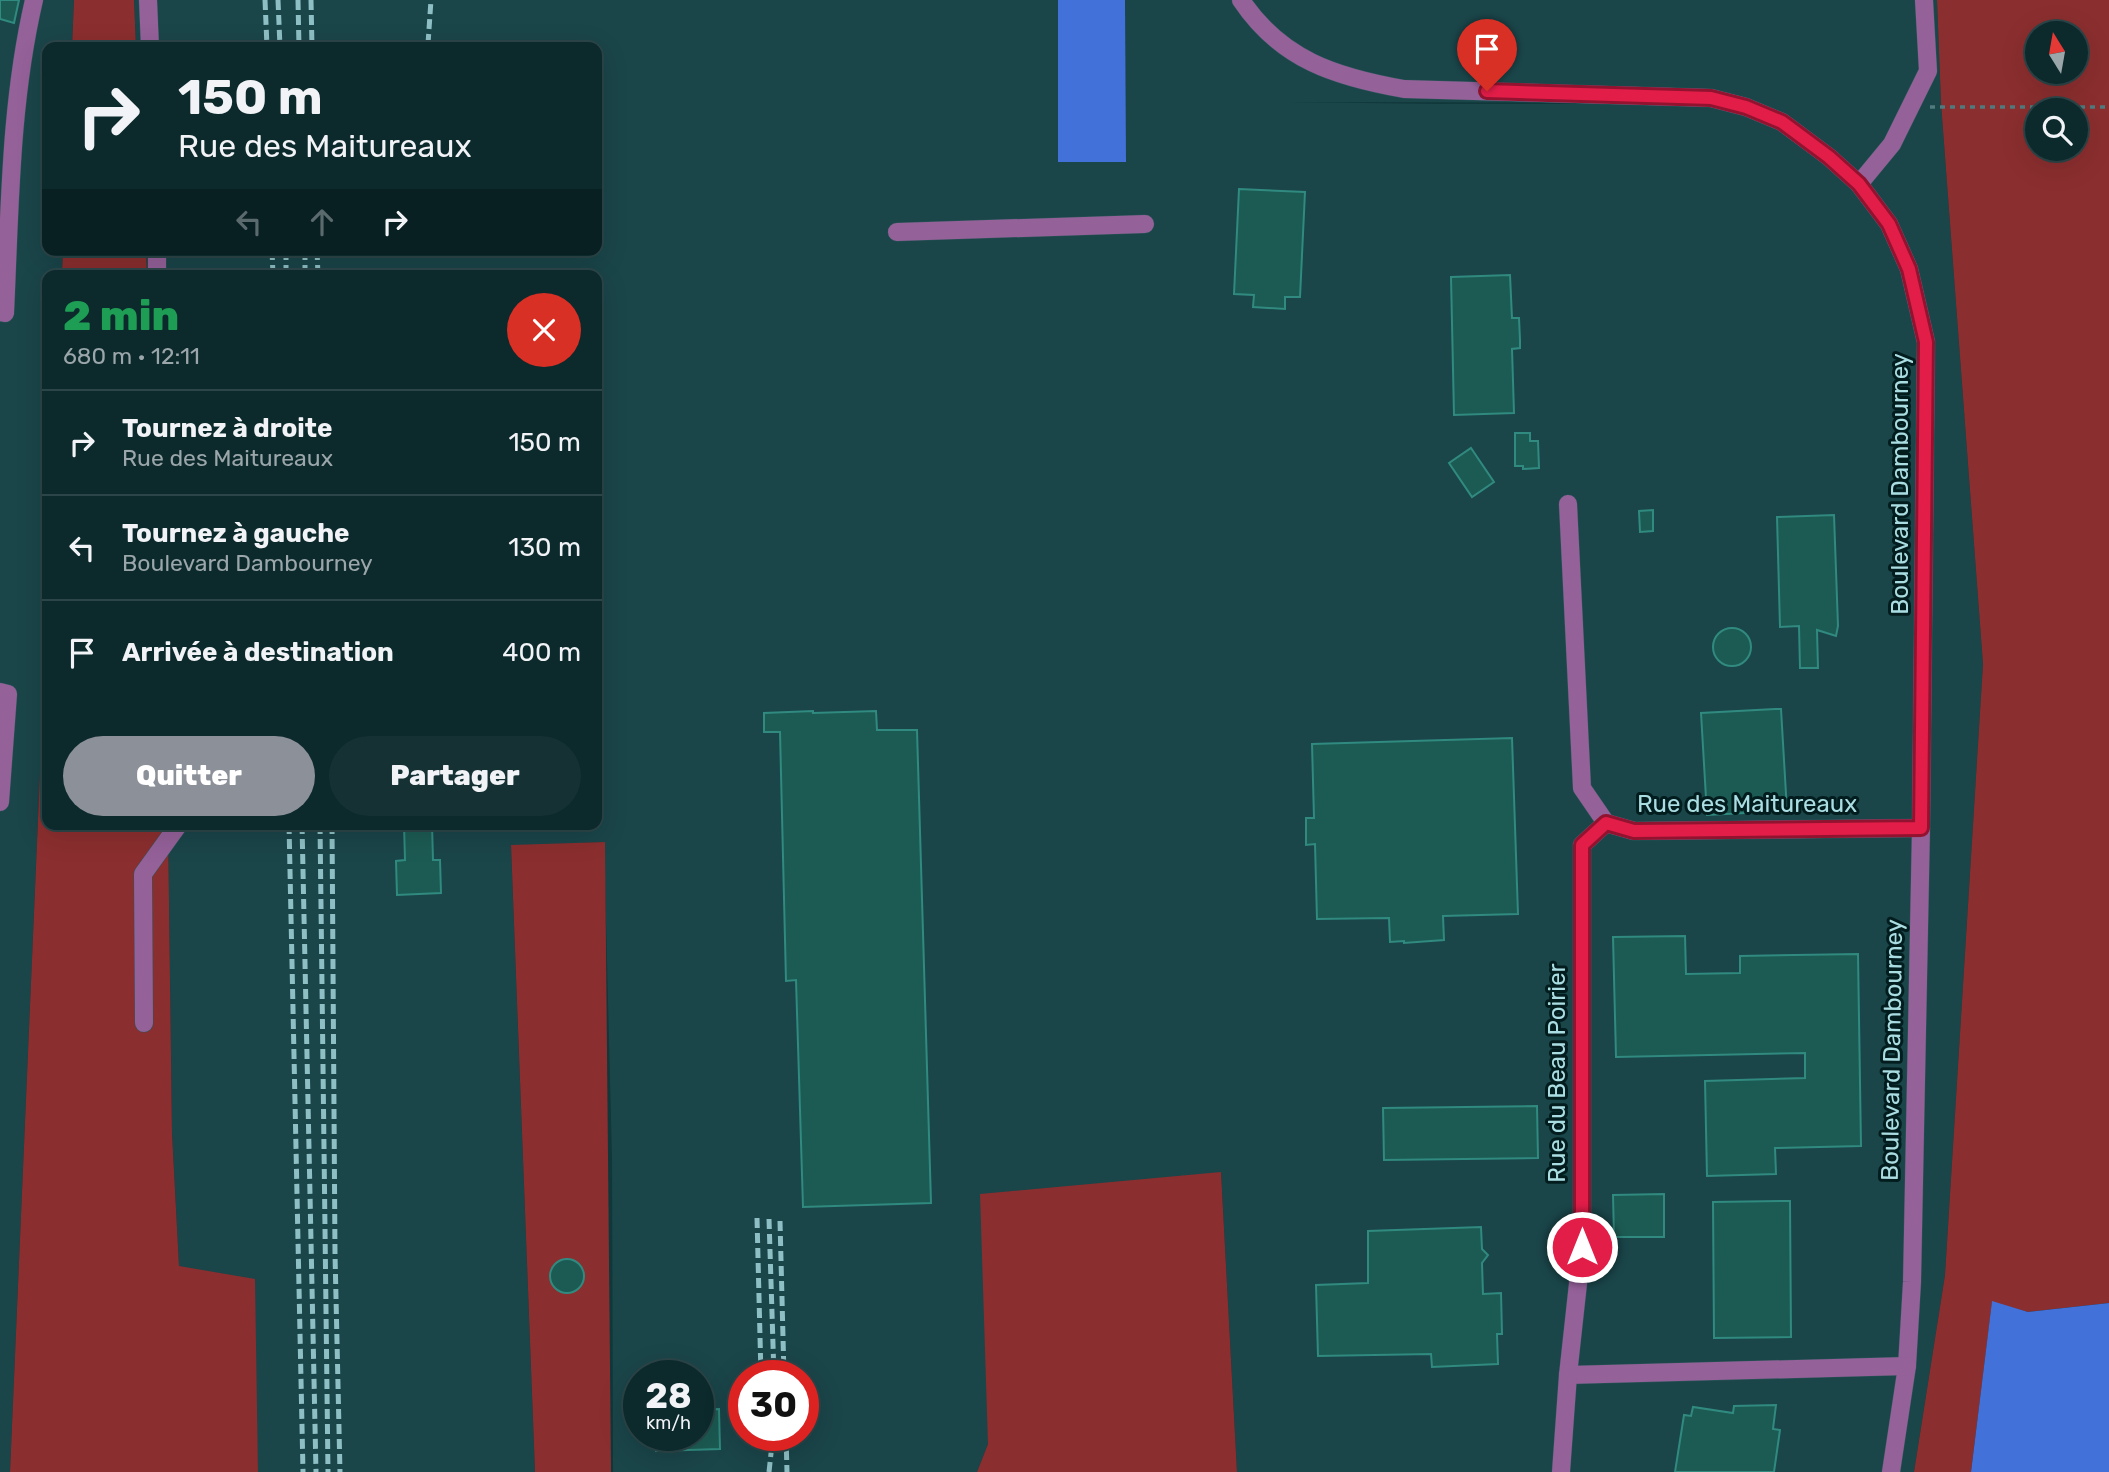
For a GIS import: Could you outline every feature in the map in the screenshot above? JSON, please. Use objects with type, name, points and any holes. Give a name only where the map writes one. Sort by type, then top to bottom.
[{"type":"street","points":[[0,312],[5,313],[14,114],[22,51],[34,0]]},
{"type":"street","points":[[148,0],[150,42]]},
{"type":"street","name":"Boulevard Dambourney","points":[[1241,0],[1254,19],[1288,48],[1316,66],[1360,82],[1404,89],[1711,98],[1746,107],[1782,122],[1829,157],[1859,184],[1889,224],[1909,269],[1926,342],[1921,828],[1912,1282],[1907,1366],[1891,1472]]},
{"type":"street","points":[[1859,184],[1892,144],[1928,71],[1924,0]]},
{"type":"street","points":[[897,232],[1145,225]]},
{"type":"street","name":"Rue des Maitureaux","points":[[1568,504],[1582,788],[1606,823],[1634,831],[1921,828]]},
{"type":"street","points":[[0,692],[8,694],[0,802]]},
{"type":"street","name":"Rue du Beau Poirier","points":[[1561,1472],[1582,1247],[1582,845],[1606,823]]},
{"type":"street","points":[[144,1023],[142,874],[175,830]]},
{"type":"street","points":[[1568,1375],[1907,1366]]},
{"type":"path","points":[[1910,107],[2109,107]]},
{"type":"shaded area","points":[[0,0],[74,0],[72,42],[42,42],[42,256],[63,256],[62,270],[42,270],[42,726],[10,1472],[0,1472]]},
{"type":"shaded area","points":[[74,0],[134,0],[136,42],[72,42]]},
{"type":"shaded area","points":[[134,0],[1937,0],[1941,103],[1983,664],[1945,1275],[1914,1472],[1237,1472],[1221,1172],[988,1444],[977,1472],[613,1472],[612,1160],[604,842],[511,846],[535,1472],[258,1472],[257,1445],[179,1266],[172,1133],[168,830],[602,830],[602,270],[147,270],[146,256],[602,256],[602,42],[136,42]],"holes":[[[1288,102],[1740,103],[1444,104]]]},
{"type":"shaded area","points":[[1937,0],[2109,0],[2109,1303],[2028,1312],[1992,1302],[1971,1472],[1914,1472],[1945,1275],[1983,664],[1941,103]]},
{"type":"shaded area","points":[[63,256],[146,256],[147,270],[62,270]]},
{"type":"shaded area","points":[[42,726],[42,830],[168,830],[172,1133],[179,1266],[255,1279],[258,1472],[10,1472]]},
{"type":"shaded area","points":[[605,842],[611,1472],[535,1472],[511,845]]},
{"type":"shaded area","points":[[1221,1172],[1237,1472],[977,1472],[988,1444],[980,1194]]},
{"type":"water","points":[[1058,0],[1125,0],[1126,162],[1058,162]]},
{"type":"water","points":[[1992,1301],[2028,1312],[2109,1303],[2109,1472],[1971,1472]]},
{"type":"building","points":[[0,0],[19,0],[14,23],[0,19]]},
{"type":"building","points":[[1239,189],[1305,192],[1300,297],[1285,297],[1285,309],[1253,307],[1254,295],[1234,294]]},
{"type":"building","points":[[1510,275],[1512,318],[1519,318],[1520,340],[1520,348],[1512,349],[1514,413],[1454,415],[1451,277]]},
{"type":"building","points":[[1515,433],[1530,433],[1530,441],[1538,441],[1539,468],[1523,469],[1523,466],[1515,466]]},
{"type":"building","points":[[1471,448],[1494,482],[1472,497],[1449,463]]},
{"type":"building","points":[[1653,510],[1653,531],[1640,532],[1639,511]]},
{"type":"building","points":[[1834,515],[1838,626],[1836,636],[1817,630],[1818,668],[1800,668],[1799,626],[1780,627],[1777,517]]},
{"type":"building","points":[[1732,628],[1746,633],[1751,647],[1746,661],[1732,666],[1718,661],[1713,647],[1718,633]]},
{"type":"building","points":[[1781,709],[1787,811],[1707,815],[1701,713]]},
{"type":"building","points":[[876,711],[877,730],[917,730],[931,1203],[803,1207],[796,980],[786,981],[780,732],[764,732],[764,713]]},
{"type":"building","points":[[1512,738],[1518,914],[1443,916],[1444,940],[1404,943],[1390,942],[1389,918],[1317,919],[1315,844],[1306,845],[1306,818],[1314,818],[1312,744]]},
{"type":"building","points":[[404,830],[432,830],[433,860],[440,860],[441,893],[397,895],[396,861],[405,860]]},
{"type":"building","points":[[1685,936],[1686,974],[1740,973],[1740,956],[1858,954],[1861,1146],[1775,1148],[1776,1174],[1707,1176],[1705,1081],[1805,1078],[1805,1053],[1616,1057],[1613,937]]},
{"type":"building","points":[[1537,1106],[1538,1158],[1384,1160],[1383,1108]]},
{"type":"building","points":[[1664,1194],[1664,1237],[1614,1237],[1613,1195]]},
{"type":"building","points":[[1790,1201],[1791,1337],[1714,1338],[1713,1202]]},
{"type":"building","points":[[1481,1227],[1482,1249],[1488,1255],[1482,1263],[1483,1294],[1501,1293],[1502,1334],[1497,1334],[1498,1364],[1432,1367],[1431,1354],[1318,1356],[1316,1285],[1368,1283],[1368,1231]]},
{"type":"building","points":[[567,1259],[579,1264],[584,1276],[579,1288],[567,1293],[555,1288],[550,1276],[555,1264]]},
{"type":"building","points":[[1776,1405],[1773,1429],[1780,1430],[1774,1472],[1675,1472],[1684,1415],[1691,1416],[1693,1407],[1733,1413],[1734,1406]]},
{"type":"building","points":[[714,1409],[719,1409],[720,1449],[714,1449]]},
{"type":"railway","points":[[265,0],[267,42]]},
{"type":"railway","points":[[278,0],[280,42]]},
{"type":"railway","points":[[298,0],[299,42]]},
{"type":"railway","points":[[311,0],[312,42]]},
{"type":"railway","points":[[428,42],[431,0]]},
{"type":"railway","points":[[272,256],[273,270]]},
{"type":"railway","points":[[286,256],[286,270]]},
{"type":"railway","points":[[305,256],[305,270]]},
{"type":"railway","points":[[317,256],[318,270]]},
{"type":"railway","points":[[289,830],[303,1472]]},
{"type":"railway","points":[[302,830],[316,1472]]},
{"type":"railway","points":[[320,830],[328,1472]]},
{"type":"railway","points":[[332,830],[335,1254],[340,1472]]},
{"type":"railway","points":[[757,1218],[761,1360]]},
{"type":"railway","points":[[769,1219],[773,1360]]},
{"type":"railway","points":[[780,1221],[784,1360]]},
{"type":"railway","points":[[769,1472],[771,1451]]},
{"type":"railway","points":[[786,1451],[787,1472]]},
{"type":"route","points":[[1487,91],[1711,98],[1746,107],[1782,122],[1829,157],[1859,184],[1889,224],[1909,269],[1926,342],[1921,828],[1634,831],[1606,823],[1582,845],[1582,1247]]}]
